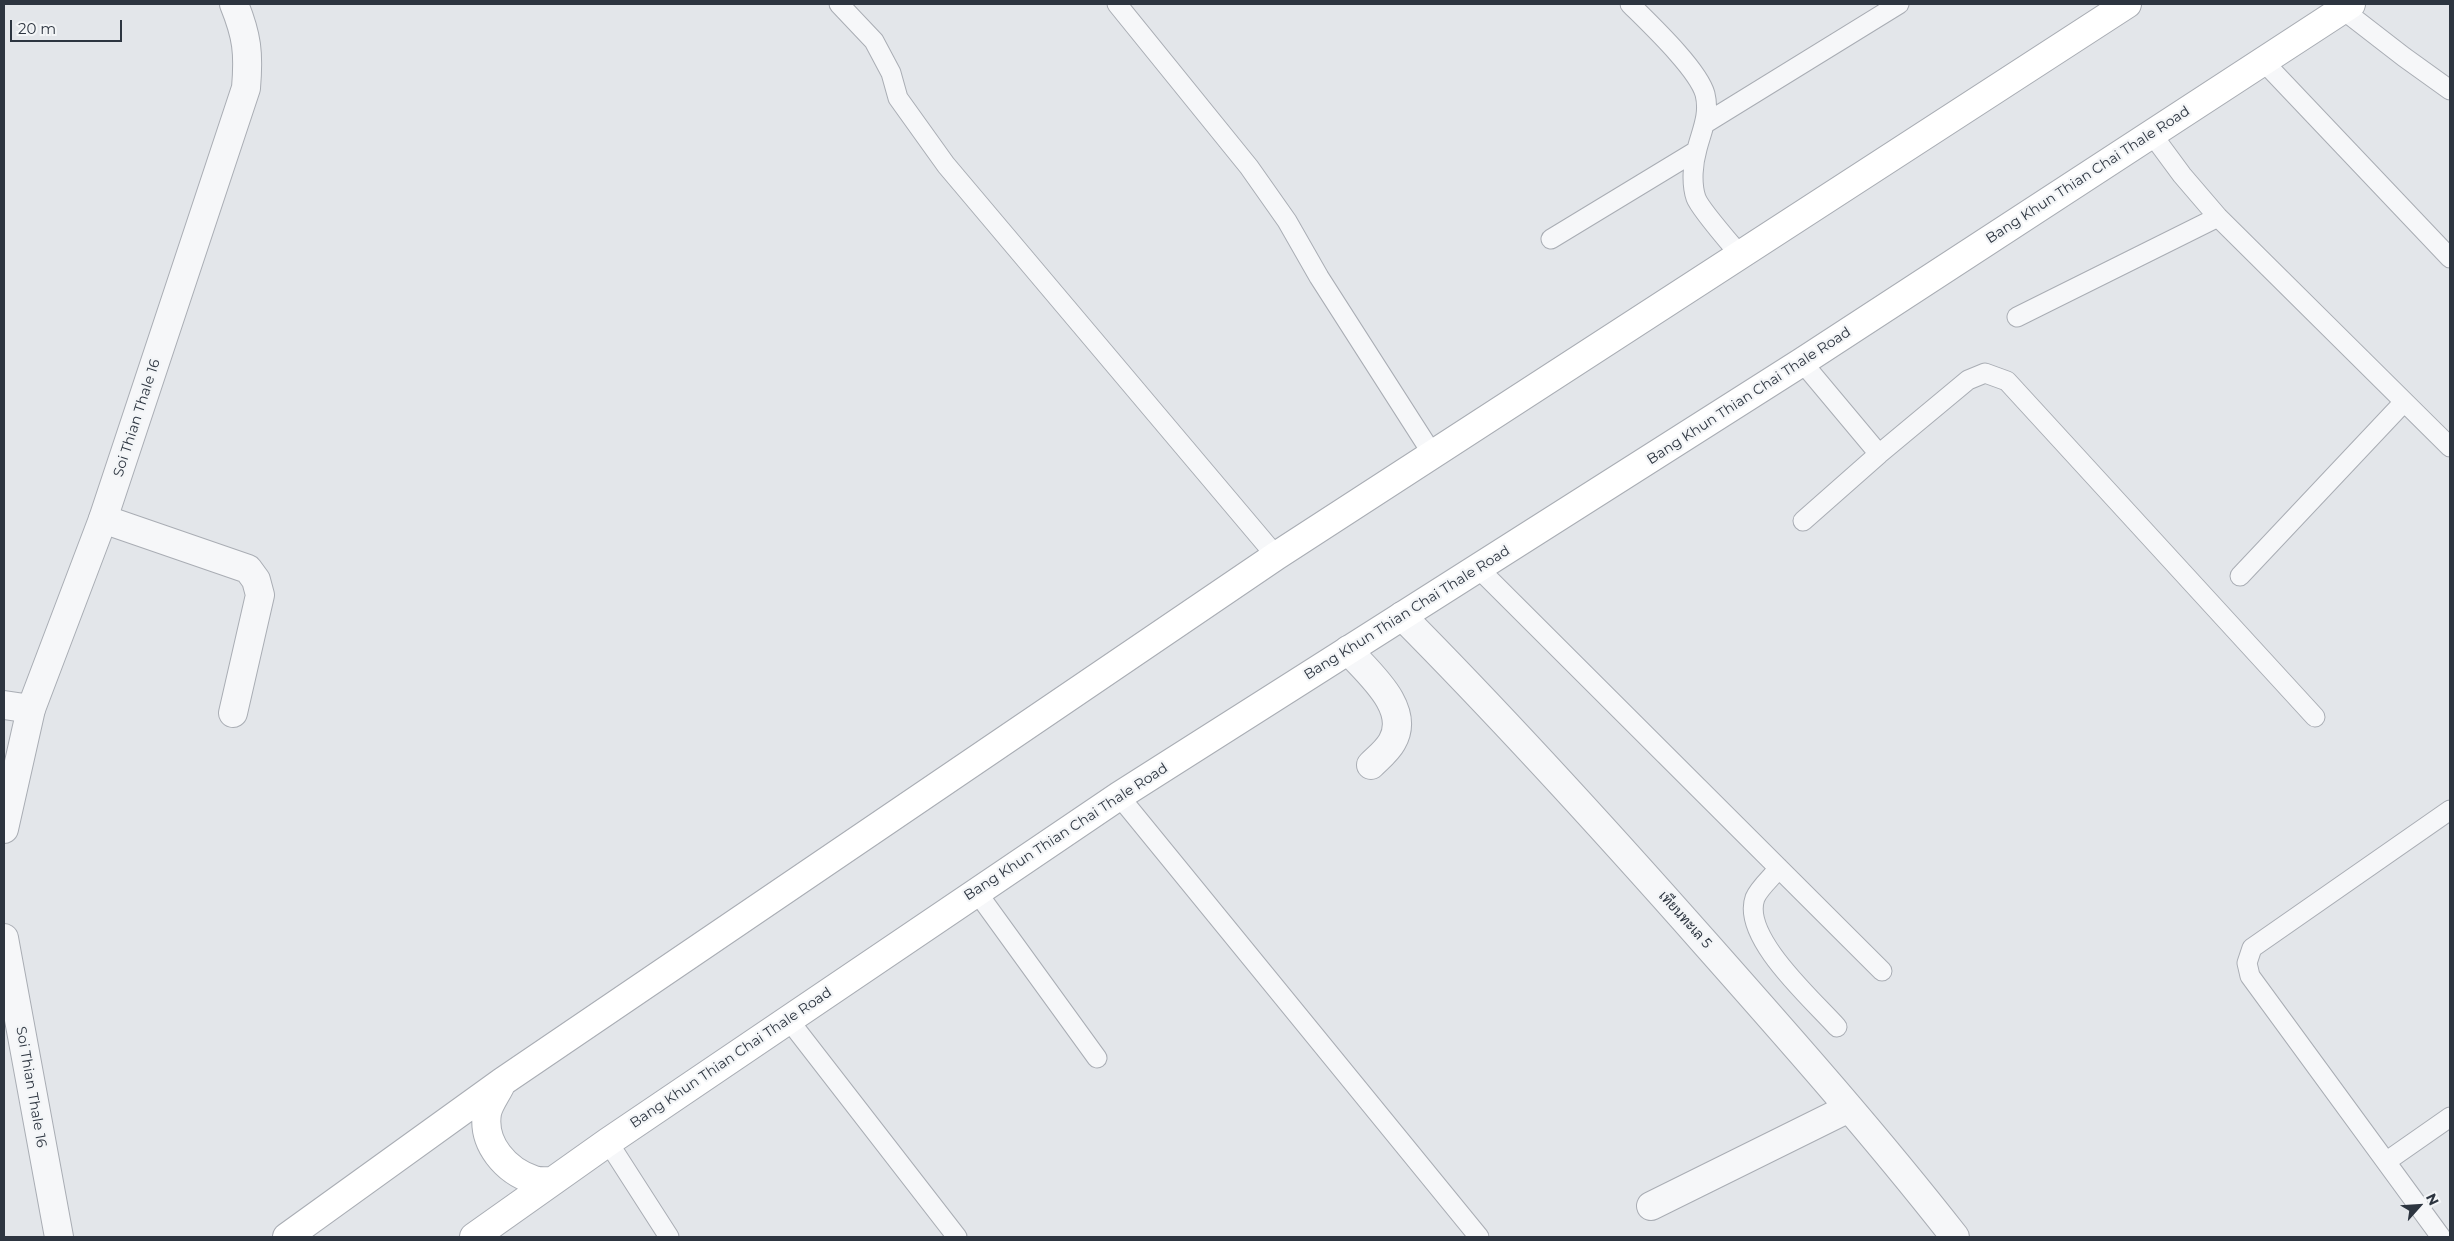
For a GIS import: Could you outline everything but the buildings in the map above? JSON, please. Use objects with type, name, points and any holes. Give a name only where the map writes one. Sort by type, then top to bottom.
[{"type":"main road","points":[[287,1237],[502,1082],[1276,556],[2127,4]]},
{"type":"main road","name":"Bang Khun Thian Chai Thale Road","points":[[474,1237],[608,1142],[976,891],[1119,796],[1802,362],[2346,6]]},
{"type":"main road","points":[[502,1082],[487,1112],[486,1133],[493,1149],[508,1165],[521,1174],[535,1181],[553,1181]]},
{"type":"street","name":"Soi Thian Thale 16","points":[[4,830],[31,709],[104,519],[246,88],[248,60],[245,32],[234,4]]},
{"type":"street","points":[[104,519],[248,569],[256,580],[260,594],[233,713]]},
{"type":"street","name":"เทียนทะเล 5","points":[[1402,616],[1484,699],[1667,900],[1889,1153],[1955,1237]]},
{"type":"street","points":[[1348,650],[1385,692],[1396,715],[1398,724],[1393,742],[1371,765]]},
{"type":"street","points":[[4,705],[31,709]]},
{"type":"street","name":"Soi Thian Thale 16","points":[[4,938],[59,1237]]},
{"type":"street","points":[[1651,1206],[1849,1108]]},
{"type":"lane","points":[[839,4],[874,41],[891,73],[898,98],[946,165],[1276,556]]},
{"type":"lane","points":[[1117,4],[1249,167],[1286,221],[1319,277],[1433,455]]},
{"type":"lane","points":[[1630,4],[1662,35],[1697,78],[1704,92],[1708,112],[1696,151],[1693,173],[1696,199],[1740,255]]},
{"type":"lane","points":[[1706,123],[1899,4]]},
{"type":"lane","points":[[2346,6],[2404,58],[2450,90]]},
{"type":"lane","points":[[2263,61],[2450,258]]},
{"type":"lane","points":[[2151,133],[2182,175],[2218,216],[2450,447]]},
{"type":"lane","points":[[1551,239],[1696,151]]},
{"type":"lane","points":[[2017,317],[2218,216]]},
{"type":"lane","points":[[1802,362],[1878,454]]},
{"type":"lane","points":[[1804,520],[1878,454],[1968,380],[1985,373],[2007,380],[2315,717]]},
{"type":"lane","points":[[2240,576],[2404,402]]},
{"type":"lane","points":[[1478,568],[1882,971]]},
{"type":"lane","points":[[1119,796],[1479,1237]]},
{"type":"lane","points":[[2441,1237],[2250,976],[2247,963],[2252,948],[2450,810]]},
{"type":"lane","points":[[1780,868],[1755,897],[1754,914],[1756,928],[1768,951],[1837,1027]]},
{"type":"lane","points":[[976,891],[1097,1058]]},
{"type":"lane","points":[[788,1019],[958,1237]]},
{"type":"lane","points":[[2387,1161],[2450,1117]]},
{"type":"lane","points":[[608,1142],[669,1237]]}]
